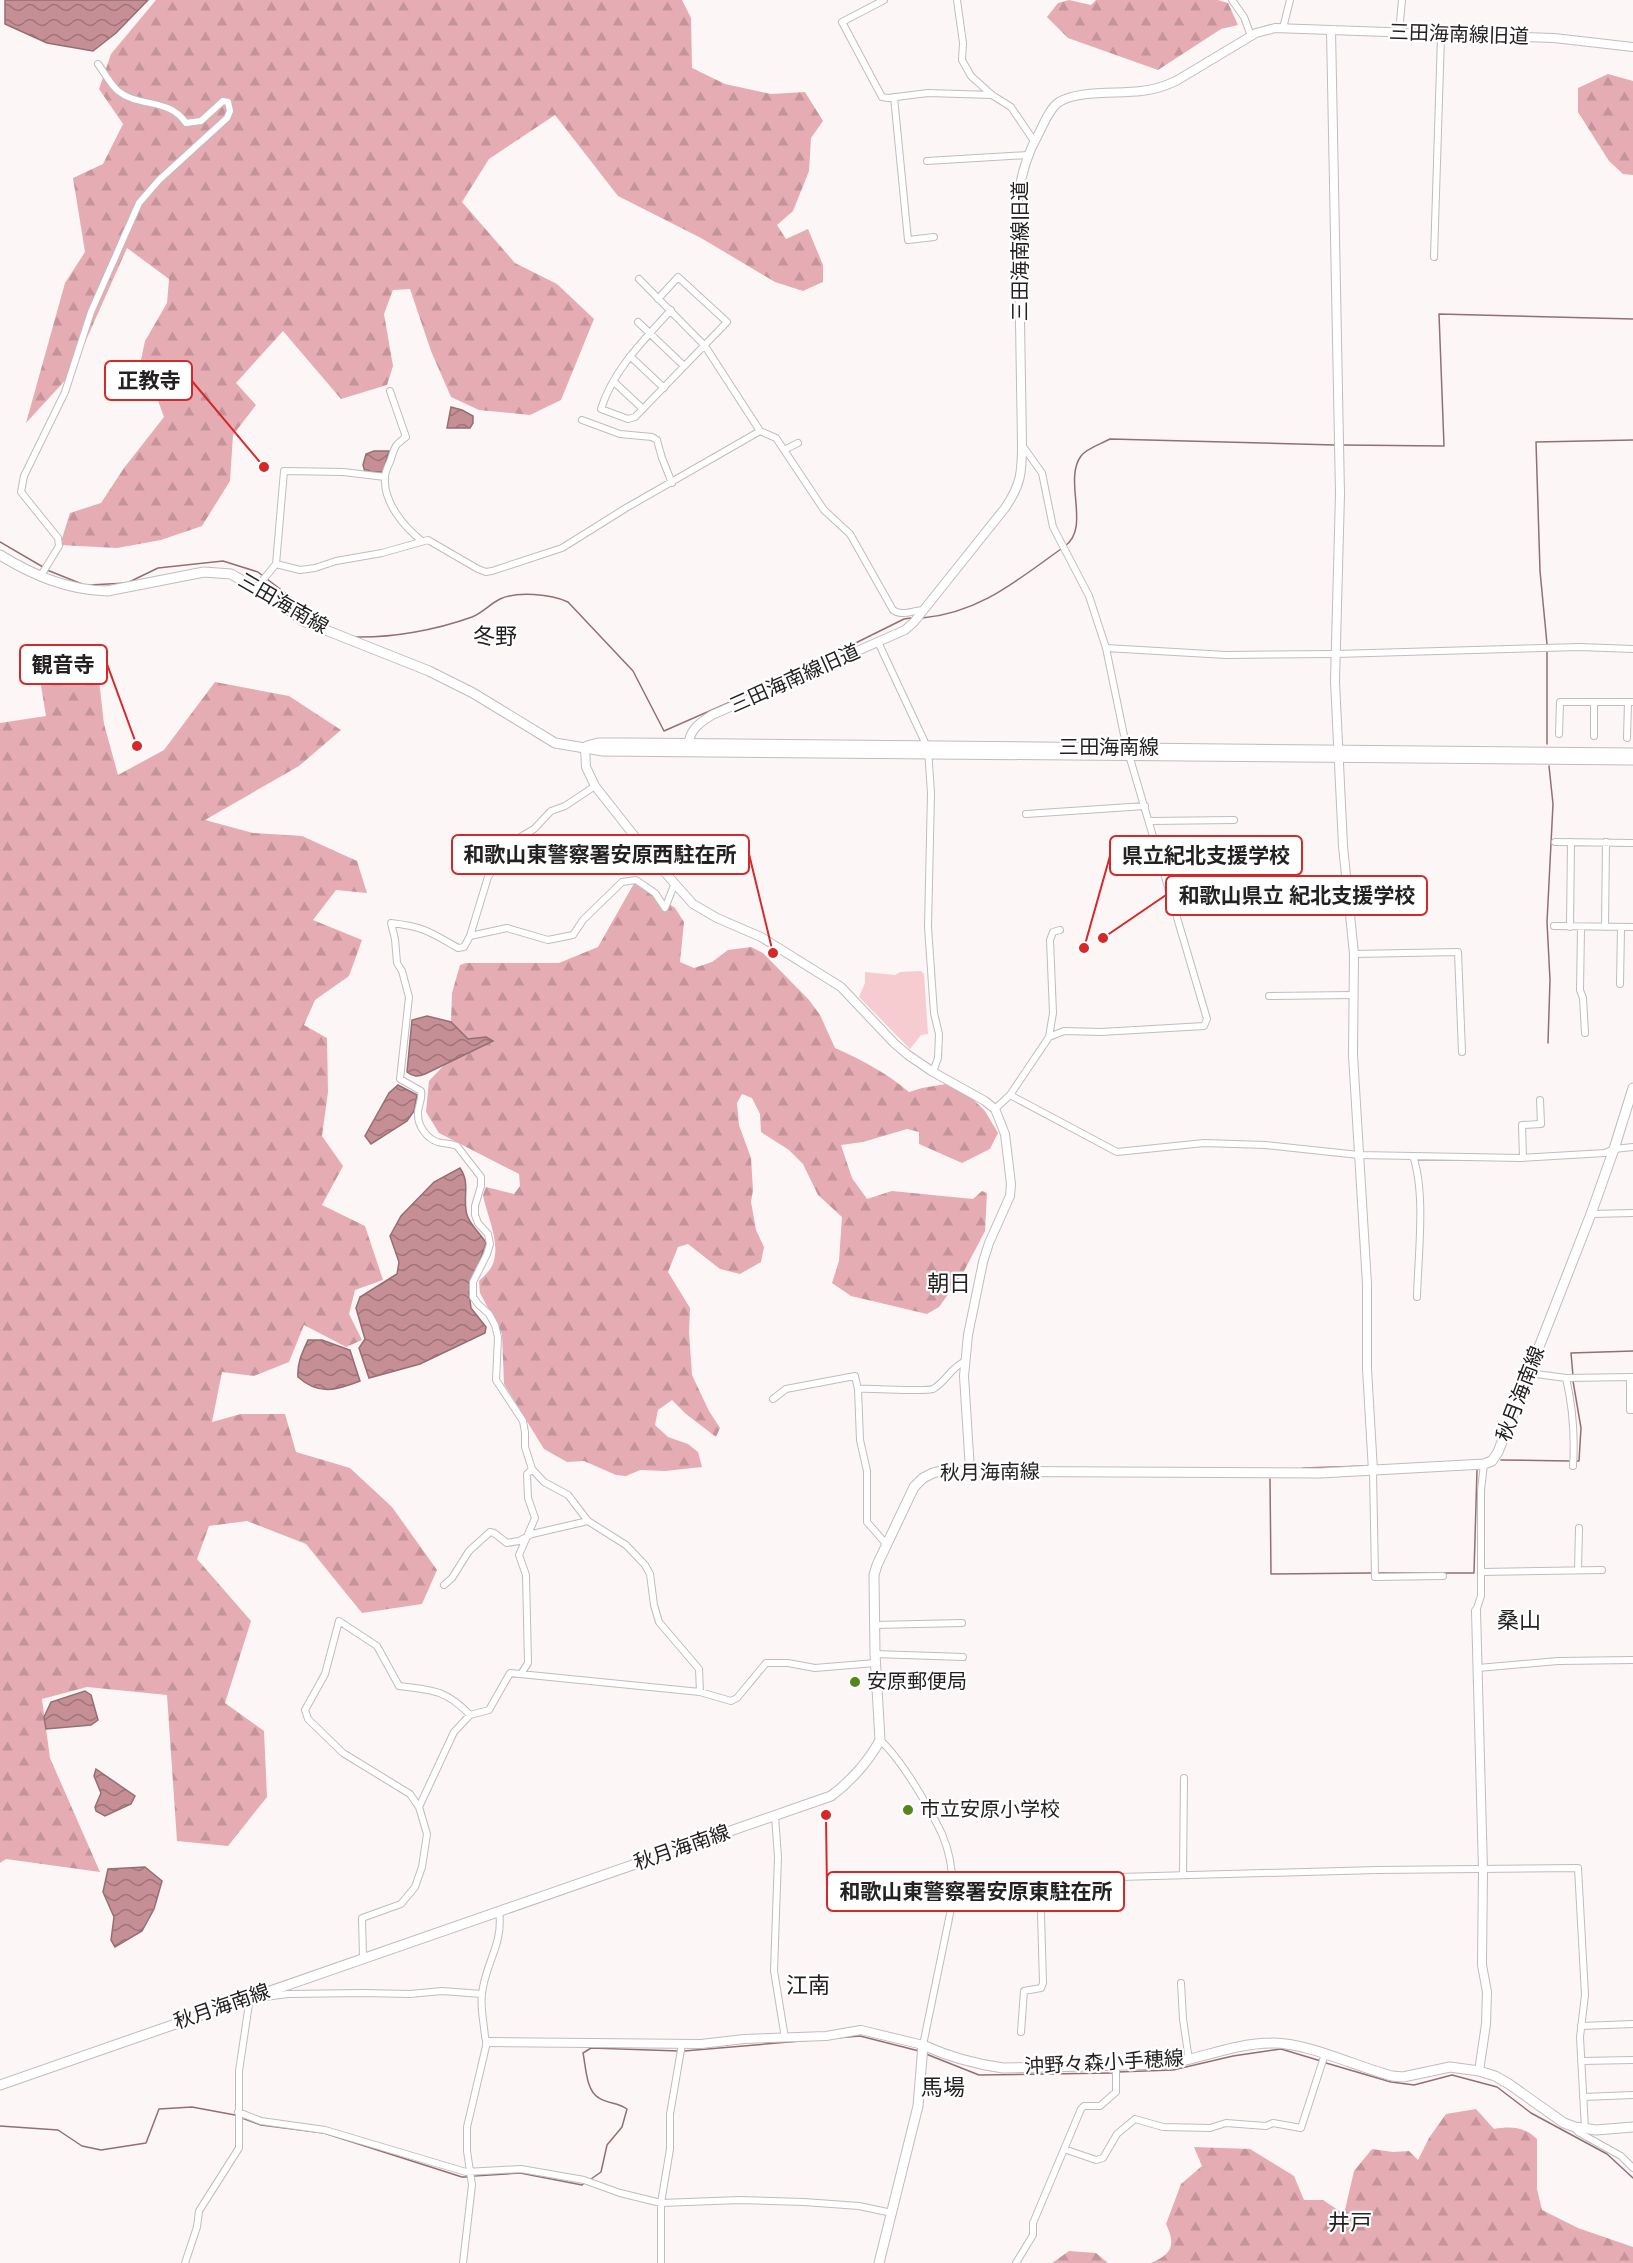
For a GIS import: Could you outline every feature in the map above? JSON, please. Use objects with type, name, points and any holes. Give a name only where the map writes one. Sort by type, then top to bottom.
[{"type":"main road","name":"三田海南線","points":[[0,555],[40,577],[77,588],[107,591],[204,572],[219,571],[231,574],[257,587],[303,621],[429,672],[473,693],[555,743],[585,747],[598,743],[688,748],[1129,753],[1633,753]]},
{"type":"main road","name":"三田海南線","points":[[1338,754],[1633,760]]},
{"type":"main road","name":"秋月海南線","points":[[0,2085],[831,1796],[845,1785],[880,1740],[875,1659],[874,1575],[914,1487],[923,1478],[933,1473],[970,1470],[1273,1473],[1373,1471],[1484,1464],[1492,1461],[1498,1452],[1591,1214],[1633,1088]]},
{"type":"main road","name":"沖野々森小手穂線","points":[[923,2045],[942,2054],[1003,2068],[1166,2064],[1189,2061],[1253,2044],[1273,2043],[1325,2054],[1392,2076],[1403,2077],[1450,2067],[1479,2071],[1502,2080],[1564,2123],[1580,2128]]},
{"type":"main road","points":[[879,2263],[918,2106],[923,2045]]},
{"type":"main road","points":[[1580,2128],[1633,2127]]},
{"type":"street","points":[[884,0],[842,22],[882,97],[928,93],[992,95]]},
{"type":"street","points":[[957,0],[963,43],[962,60],[971,76],[992,95],[1011,107],[1034,141]]},
{"type":"street","points":[[1232,0],[1244,17],[1251,36]]},
{"type":"street","points":[[1283,28],[1290,0]]},
{"type":"street","points":[[1399,32],[1402,0]]},
{"type":"street","name":"三田海南線旧道","points":[[688,748],[696,726],[712,715],[904,630],[923,612],[1016,493],[1021,478],[1022,445],[1018,198],[1022,169],[1034,141],[1057,103],[1085,96],[1162,87],[1256,33],[1283,28],[1399,32],[1441,36],[1554,38],[1633,47]]},
{"type":"street","points":[[1331,30],[1340,494],[1336,654],[1338,754],[1343,846],[1354,954],[1353,1055],[1367,1284],[1367,1369],[1373,1471],[1375,1577],[1443,1576]]},
{"type":"street","points":[[1434,257],[1441,36]]},
{"type":"street","points":[[40,577],[59,546],[58,538],[21,492],[24,476],[65,392],[91,312],[139,203],[159,180],[227,118],[230,111],[228,102],[223,101],[201,121],[186,123],[178,112],[117,90],[98,64]]},
{"type":"street","points":[[894,97],[908,240],[934,237]]},
{"type":"street","points":[[927,161],[1028,155]]},
{"type":"street","points":[[658,298],[678,278],[727,322],[635,417],[628,419],[601,409],[605,397],[630,356],[670,310]]},
{"type":"street","points":[[639,279],[705,346],[760,431],[776,438],[824,510],[850,534],[893,610],[898,614],[923,612]]},
{"type":"street","points":[[638,322],[684,366]]},
{"type":"street","points":[[630,356],[664,388]]},
{"type":"street","points":[[614,382],[643,409]]},
{"type":"street","points":[[390,391],[406,437],[395,445],[385,477],[387,495],[394,509],[412,533],[422,541]]},
{"type":"street","points":[[582,420],[620,434],[652,437],[657,440],[672,483]]},
{"type":"street","points":[[276,564],[300,570],[315,568],[428,540],[478,569],[486,572],[492,571],[562,548],[626,508],[760,431]]},
{"type":"street","points":[[784,450],[798,443]]},
{"type":"street","points":[[1022,445],[1042,473],[1053,527],[1089,596],[1106,648],[1129,753],[1207,1019],[1204,1026],[1101,1032],[1064,1031],[1049,1037]]},
{"type":"street","points":[[257,587],[276,564],[284,471],[343,472],[385,477]]},
{"type":"street","points":[[878,642],[927,751],[931,793],[928,927],[934,1013],[939,1034],[938,1058],[933,1072]]},
{"type":"street","points":[[1106,648],[1226,655],[1580,646],[1633,649]]},
{"type":"street","points":[[1559,734],[1560,702],[1630,702],[1627,738]]},
{"type":"street","points":[[1593,736],[1594,702]]},
{"type":"street","points":[[585,747],[586,767],[595,786],[651,857],[693,904],[717,918],[761,937],[841,987],[894,1043],[933,1072],[995,1109],[1005,1134],[1011,1184],[1010,1196],[983,1262],[964,1362],[970,1470]]},
{"type":"street","points":[[595,786],[565,806],[551,811],[534,829],[517,839],[505,852],[488,877],[470,936],[464,947],[459,948],[435,933],[418,926],[391,923],[397,963],[402,971],[409,997],[400,1079],[421,1091],[422,1097],[417,1114],[420,1125],[430,1138],[439,1143],[457,1146],[481,1177],[475,1215],[478,1223],[488,1234],[490,1245],[473,1282],[473,1297],[489,1314],[495,1325],[498,1337],[496,1380],[523,1422],[525,1447],[532,1469],[544,1482],[567,1495],[588,1521],[626,1545],[645,1565],[650,1574],[659,1622],[699,1669],[700,1692]]},
{"type":"street","points":[[1026,814],[1145,806]]},
{"type":"street","points":[[1149,821],[1234,820]]},
{"type":"street","points":[[1555,842],[1633,843]]},
{"type":"street","points":[[1569,927],[1571,842]]},
{"type":"street","points":[[1605,927],[1606,842]]},
{"type":"street","points":[[470,936],[507,928],[548,940],[573,935],[583,920],[622,882],[636,880],[655,893],[665,908],[675,884]]},
{"type":"street","points":[[1554,926],[1633,927]]},
{"type":"street","points":[[1581,927],[1581,990],[1585,1033]]},
{"type":"street","points":[[1620,984],[1621,928]]},
{"type":"street","points":[[995,1109],[1010,1095],[1049,1037],[1053,1013],[1050,940],[1053,932],[1060,930]]},
{"type":"street","points":[[1354,954],[1458,952],[1462,1053]]},
{"type":"street","points":[[1269,996],[1353,995]]},
{"type":"street","points":[[1010,1095],[1117,1152],[1204,1143],[1265,1145],[1359,1155],[1523,1158],[1605,1153],[1614,1149],[1633,1147]]},
{"type":"street","points":[[1523,1158],[1522,1125],[1541,1124],[1540,1100]]},
{"type":"street","points":[[1413,1156],[1418,1171],[1419,1205],[1417,1297]]},
{"type":"street","points":[[1591,1214],[1633,1213]]},
{"type":"street","points":[[858,1389],[931,1390],[945,1380],[956,1365],[964,1362]]},
{"type":"street","points":[[1529,1373],[1566,1378],[1631,1377],[1630,1410],[1633,1410]]},
{"type":"street","points":[[774,1399],[786,1389],[855,1376],[858,1389],[860,1440],[867,1471],[867,1522],[886,1545]]},
{"type":"street","points":[[1566,1378],[1575,1441],[1573,1466]]},
{"type":"street","points":[[1479,2071],[1486,2024],[1487,1992],[1482,1965],[1483,1870],[1476,1611],[1481,1596],[1481,1490],[1484,1464]]},
{"type":"street","points":[[522,1674],[528,1663],[526,1575],[519,1555],[535,1518],[528,1498],[527,1474],[532,1469]]},
{"type":"street","points":[[444,1585],[452,1578],[469,1551],[490,1532],[507,1543],[588,1521]]},
{"type":"street","points":[[1578,1570],[1580,1528]]},
{"type":"street","points":[[1481,1572],[1602,1570]]},
{"type":"street","points":[[363,1957],[362,1917],[401,1904],[415,1887],[422,1867],[427,1834],[420,1807],[410,1794],[343,1753],[308,1719],[305,1710],[325,1674],[339,1622],[377,1646],[399,1686],[433,1690],[454,1699],[470,1715]]},
{"type":"street","points":[[874,1625],[962,1623]]},
{"type":"street","points":[[420,1807],[454,1732],[470,1715],[489,1710],[510,1673],[700,1692],[731,1701],[737,1698],[766,1663],[789,1663],[815,1668],[875,1659],[963,1658]]},
{"type":"street","points":[[1478,1668],[1558,1661],[1633,1660]]},
{"type":"street","points":[[487,2042],[682,2043],[826,2036],[861,2030],[923,2045],[952,1904],[954,1883],[942,1836],[911,1780],[880,1740]]},
{"type":"street","points":[[1183,1875],[1184,1778]]},
{"type":"street","points":[[775,1816],[777,1857],[774,1971],[785,2038]]},
{"type":"street","points":[[954,1883],[989,1885],[1001,1894],[1010,1895],[1056,1875],[1083,1878],[1377,1870],[1578,1868],[1585,1995],[1581,2026],[1583,2097],[1578,2132],[1622,2156],[1633,2168]]},
{"type":"street","points":[[1021,2032],[1024,1991],[1041,1988],[1043,1983],[1040,1880]]},
{"type":"street","points":[[463,2263],[472,2185],[467,2151],[467,2127],[487,2042],[482,1994],[490,1960],[499,1938],[499,1911]]},
{"type":"street","points":[[1181,1983],[1189,2061]]},
{"type":"street","points":[[261,1993],[266,1997],[288,1994],[410,1994],[442,1991],[482,1994]]},
{"type":"street","points":[[185,2263],[197,2227],[199,2211],[238,2148],[241,2052],[250,1997]]},
{"type":"street","points":[[1581,2026],[1633,2024]]},
{"type":"street","points":[[662,2263],[661,2203],[670,2149],[670,2114],[682,2043]]},
{"type":"street","points":[[1064,2149],[1096,2160],[1103,2158],[1117,2134],[1135,2119],[1163,2127],[1210,2128],[1226,2123],[1266,2126],[1273,2123],[1301,2128],[1325,2054]]},
{"type":"street","points":[[1581,2061],[1633,2060]]},
{"type":"street","points":[[1016,2263],[1033,2235],[1033,2223],[1081,2109],[1084,2106],[1100,2106],[1116,2092],[1116,2066]]},
{"type":"street","points":[[1583,2097],[1633,2095]]},
{"type":"street","points":[[238,2112],[261,2121],[325,2130],[471,2172],[521,2169],[584,2180],[620,2193],[661,2203],[740,2200],[804,2202],[859,2206],[893,2213]]},
{"type":"green space","points":[[156,0],[682,0],[691,18],[692,68],[725,84],[771,94],[805,92],[823,121],[811,138],[809,171],[793,211],[777,225],[786,239],[808,229],[823,265],[823,282],[803,291],[775,282],[701,238],[618,196],[555,115],[489,159],[462,202],[515,263],[557,284],[594,319],[561,400],[530,415],[479,410],[451,397],[431,351],[410,289],[393,290],[384,314],[393,366],[387,385],[341,399],[283,331],[236,383],[256,405],[233,435],[230,481],[202,526],[161,540],[117,548],[60,545],[70,513],[101,503],[124,468],[164,417],[157,398],[138,374],[145,341],[167,303],[169,279],[127,248],[71,374],[26,423],[65,283],[85,252],[73,178],[103,164],[123,124],[99,89],[111,54]]},
{"type":"green space","points":[[1069,0],[1091,5],[1096,0],[1218,0],[1228,3],[1238,25],[1221,29],[1158,70],[1068,38],[1047,17],[1058,3]]},
{"type":"green space","points":[[1608,74],[1633,81],[1633,175],[1623,174],[1609,161],[1578,112],[1578,88]]},
{"type":"green space","points":[[37,661],[98,671],[104,724],[118,775],[164,750],[215,682],[289,696],[341,730],[299,766],[205,820],[253,833],[302,836],[357,861],[367,893],[336,890],[313,920],[362,940],[349,976],[315,1000],[304,1025],[327,1038],[328,1092],[322,1136],[343,1166],[322,1205],[365,1226],[383,1280],[355,1290],[349,1314],[362,1340],[346,1347],[304,1325],[289,1362],[254,1376],[222,1372],[212,1422],[241,1414],[285,1414],[296,1452],[350,1468],[392,1507],[437,1570],[422,1604],[362,1613],[306,1544],[247,1521],[209,1526],[197,1559],[251,1621],[225,1703],[264,1731],[267,1797],[228,1846],[177,1841],[167,1695],[87,1687],[42,1699],[50,1758],[100,1872],[6,1859],[0,1863],[0,723],[46,716]]},
{"type":"green space","points":[[636,880],[675,908],[684,922],[680,962],[694,968],[712,962],[728,950],[751,947],[763,953],[809,1000],[820,1015],[835,1048],[874,1067],[909,1092],[946,1084],[972,1098],[985,1111],[998,1133],[990,1149],[962,1163],[919,1144],[919,1132],[907,1129],[863,1142],[841,1145],[852,1178],[867,1199],[892,1191],[973,1199],[982,1191],[987,1193],[985,1231],[962,1275],[939,1307],[927,1314],[851,1296],[832,1283],[839,1261],[842,1217],[818,1195],[803,1164],[789,1150],[761,1132],[760,1114],[752,1098],[742,1094],[737,1103],[739,1125],[751,1158],[753,1190],[751,1202],[756,1230],[764,1247],[761,1262],[740,1274],[720,1269],[688,1244],[678,1247],[668,1272],[690,1308],[692,1375],[720,1428],[716,1437],[672,1400],[658,1410],[655,1425],[668,1437],[688,1444],[698,1452],[702,1467],[665,1471],[640,1470],[626,1476],[616,1475],[584,1461],[567,1462],[544,1449],[504,1384],[502,1334],[480,1293],[479,1281],[488,1272],[495,1258],[495,1240],[483,1195],[486,1187],[514,1194],[520,1186],[519,1174],[439,1133],[426,1112],[429,1081],[445,1064],[493,1041],[486,1037],[468,1039],[451,1022],[452,993],[460,965],[466,963],[559,963],[598,947]]},
{"type":"green space","points":[[1476,2109],[1494,2129],[1517,2128],[1537,2139],[1537,2189],[1542,2210],[1578,2228],[1633,2247],[1633,2263],[1151,2263],[1164,2256],[1170,2248],[1171,2238],[1166,2224],[1181,2184],[1202,2166],[1194,2147],[1250,2149],[1294,2176],[1304,2200],[1323,2200],[1344,2214],[1354,2171],[1372,2149],[1393,2152],[1409,2151],[1418,2160],[1429,2138],[1446,2114]]},
{"type":"green space","points":[[1069,2251],[1096,2253],[1108,2263],[1052,2263]]},
{"type":"shaded area","points":[[921,971],[924,974],[928,1034],[921,1035],[910,1049],[859,997],[865,983],[865,972],[895,975],[900,972]]},
{"type":"water","points":[[5,0],[148,0],[116,33],[93,51],[47,43],[5,24]]},
{"type":"water","points":[[451,407],[473,416],[470,428],[447,428]]},
{"type":"water","points":[[374,451],[389,451],[383,472],[365,472],[363,465],[366,454]]},
{"type":"water","points":[[427,1016],[451,1022],[468,1039],[486,1037],[493,1041],[425,1074],[411,1075],[407,1072],[412,1020]]},
{"type":"water","points":[[398,1085],[417,1095],[414,1111],[407,1121],[371,1144],[365,1136],[389,1093]]},
{"type":"water","points":[[460,1168],[466,1185],[467,1215],[486,1243],[469,1292],[471,1308],[486,1327],[485,1333],[420,1364],[369,1378],[359,1348],[365,1339],[356,1308],[360,1297],[397,1274],[399,1262],[390,1236],[401,1216],[434,1182]]},
{"type":"water","points":[[308,1340],[322,1340],[350,1350],[360,1381],[328,1390],[313,1387],[298,1377],[299,1363]]},
{"type":"water","points":[[85,1691],[91,1695],[98,1720],[91,1725],[46,1729],[44,1717],[51,1702]]},
{"type":"water","points":[[96,1769],[135,1796],[131,1804],[105,1816],[96,1811],[95,1807],[101,1793],[94,1776]]},
{"type":"water","points":[[145,1867],[162,1881],[154,1909],[142,1931],[115,1947],[111,1940],[114,1917],[103,1892],[108,1869]]},
{"type":"waterway","points":[[1343,445],[1444,446],[1439,314],[1633,319]]},
{"type":"waterway","points":[[1065,546],[1072,538],[1076,528],[1076,466],[1081,456],[1090,448],[1110,439],[1335,445]]},
{"type":"waterway","points":[[1547,644],[1540,571],[1536,442],[1633,440]]},
{"type":"waterway","points":[[0,542],[43,567]]},
{"type":"waterway","points":[[922,618],[961,610],[996,594],[1061,549]]},
{"type":"waterway","points":[[89,585],[127,583],[158,568],[223,561],[258,572],[263,576]]},
{"type":"waterway","points":[[47,570],[82,584]]},
{"type":"waterway","points":[[267,579],[330,627]]},
{"type":"waterway","points":[[354,637],[399,635],[444,626],[472,617],[500,599],[515,595],[534,594],[561,599],[568,602],[633,671],[664,731],[789,676],[904,619],[911,618]]},
{"type":"waterway","points":[[1547,649],[1547,744]]},
{"type":"waterway","points":[[1548,1043],[1550,980],[1547,922],[1553,804],[1549,766]]},
{"type":"waterway","points":[[1573,1376],[1571,1353],[1633,1351]]},
{"type":"waterway","points":[[1573,1381],[1581,1428],[1579,1461],[1577,1461]]},
{"type":"waterway","points":[[1501,1460],[1569,1461]]},
{"type":"waterway","points":[[1303,1468],[1367,1466]]},
{"type":"waterway","points":[[1376,1573],[1474,1573],[1477,1470]]},
{"type":"waterway","points":[[1270,1479],[1271,1574],[1371,1573]]},
{"type":"waterway","points":[[684,2051],[860,2036],[919,2051]]},
{"type":"waterway","points":[[591,2179],[601,2172],[607,2145],[622,2127],[627,2109],[602,2100],[591,2090],[583,2053],[591,2048],[679,2051]]},
{"type":"waterway","points":[[1117,2072],[1173,2070],[1233,2056],[1281,2049],[1321,2061]]},
{"type":"waterway","points":[[926,2054],[979,2075],[1112,2073]]},
{"type":"waterway","points":[[1326,2063],[1391,2082],[1414,2085],[1452,2075],[1497,2087],[1531,2113],[1607,2154],[1633,2178]]},
{"type":"waterway","points":[[0,2126],[58,2130],[82,2146],[101,2150],[146,2143],[159,2109],[192,2107],[235,2115]]},
{"type":"waterway","points":[[242,2118],[261,2125],[324,2133],[462,2177],[469,2177]]},
{"type":"waterway","points":[[474,2176],[520,2173],[582,2185],[584,2183]]},
{"type":"place","name":"正教寺","points":[[264,467]]},
{"type":"place","name":"観音寺","points":[[137,746]]},
{"type":"place","name":"和歌山県立 紀北支援学校","points":[[1103,938]]},
{"type":"place","name":"県立紀北支援学校","points":[[1084,948]]},
{"type":"place","name":"和歌山東警察署安原西駐在所","points":[[773,953]]},
{"type":"place","name":"安原郵便局","points":[[855,1682]]},
{"type":"place","name":"市立安原小学校","points":[[908,1810]]},
{"type":"place","name":"和歌山東警察署安原東駐在所","points":[[826,1815]]},
{"type":"district","name":"冬野","points":[[495,637]]},
{"type":"district","name":"朝日","points":[[949,1284]]},
{"type":"district","name":"桑山","points":[[1519,1621]]},
{"type":"district","name":"江南","points":[[808,1986]]},
{"type":"district","name":"馬場","points":[[943,2088]]},
{"type":"district","name":"井戸","points":[[1350,2223]]}]
